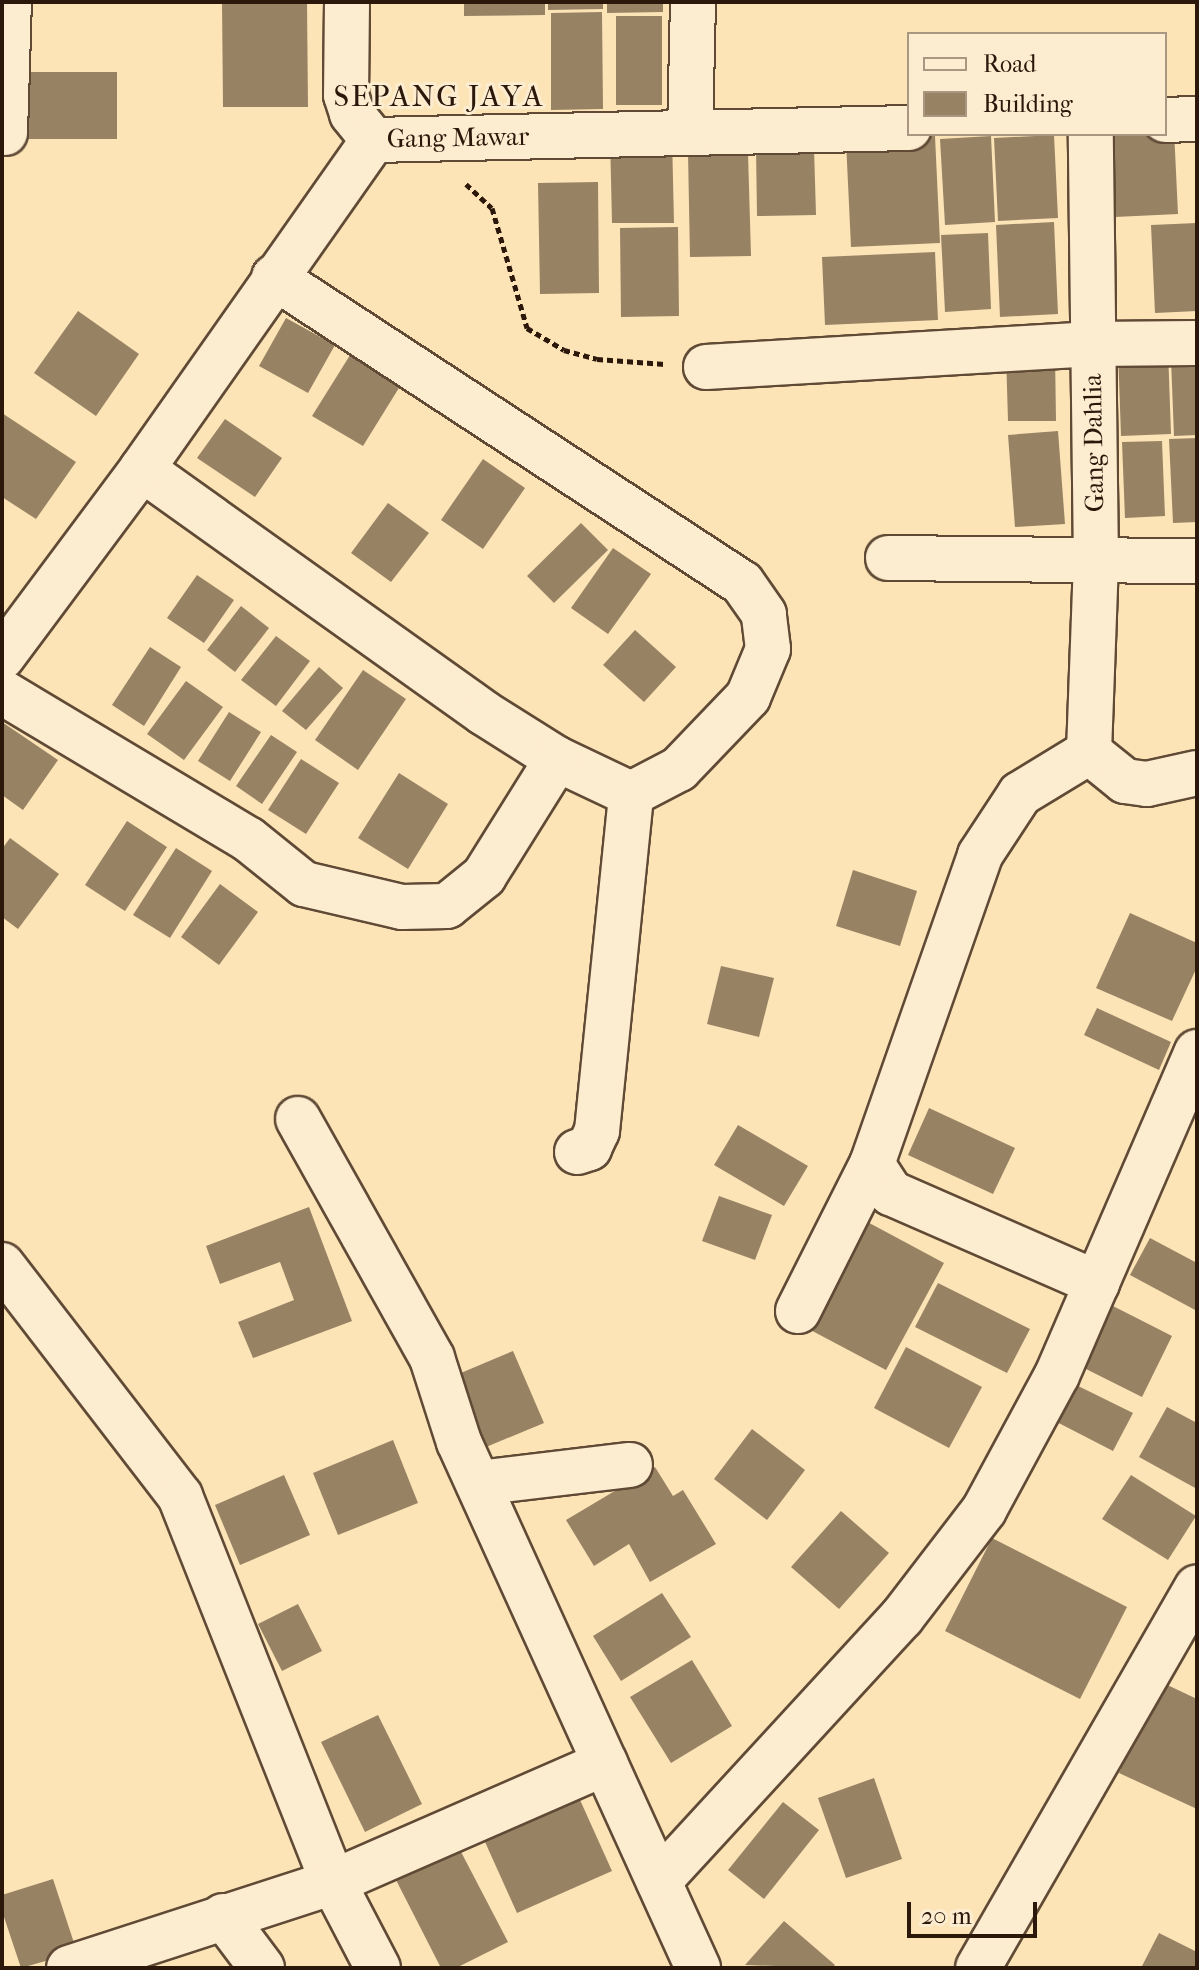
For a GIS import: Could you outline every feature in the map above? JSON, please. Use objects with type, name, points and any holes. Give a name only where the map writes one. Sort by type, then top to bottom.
[{"type":"street","points":[[5,133],[9,2]]},
{"type":"street","name":"Gang Mawar","points":[[347,2],[346,95],[352,114],[373,140],[907,128]]},
{"type":"street","points":[[690,133],[693,2]]},
{"type":"street","points":[[1167,120],[1197,119]]},
{"type":"street","name":"Gang Dahlia","points":[[1089,752],[1096,564],[1091,136]]},
{"type":"street","points":[[2,657],[142,469],[373,140]]},
{"type":"street","points":[[274,277],[742,583],[764,614],[768,649],[748,697],[679,769],[631,794]]},
{"type":"street","points":[[706,367],[1093,344],[1197,343]]},
{"type":"street","points":[[142,469],[557,759],[631,794]]},
{"type":"street","points":[[888,558],[1096,564],[1197,561]]},
{"type":"street","points":[[2,692],[248,839],[304,884],[402,907],[447,906],[484,876],[557,759]]},
{"type":"street","points":[[798,1311],[872,1164],[980,855],[1020,794],[1089,752],[1125,781],[1147,784],[1197,773]]},
{"type":"street","points":[[577,1152],[589,1148],[597,1131],[631,794]]},
{"type":"street","points":[[659,1881],[902,1617],[984,1510],[1057,1375],[1197,1052]]},
{"type":"street","points":[[298,1119],[432,1358],[459,1442],[698,1968]]},
{"type":"street","points":[[872,1164],[891,1193],[1097,1283]]},
{"type":"street","points":[[2,1265],[180,1496],[333,1882],[378,1968]]},
{"type":"street","points":[[478,1483],[630,1465]]},
{"type":"street","points":[[978,1968],[1197,1587]]},
{"type":"street","points":[[69,1968],[333,1882],[605,1763]]},
{"type":"street","points":[[223,1916],[262,1968]]},
{"type":"path","points":[[450,181],[464,182],[492,208],[527,328],[564,350],[597,359],[706,367]]},
{"type":"building","points":[[222,2],[307,2],[308,107],[223,107]]},
{"type":"building","points":[[464,2],[545,2],[545,15],[464,16]]},
{"type":"building","points":[[548,2],[603,2],[603,9],[548,10]]},
{"type":"building","points":[[607,2],[663,2],[663,12],[607,13]]},
{"type":"building","points":[[602,12],[603,109],[551,110],[551,13]]},
{"type":"building","points":[[616,16],[662,16],[662,105],[616,105]]},
{"type":"building","points":[[19,72],[117,72],[117,139],[19,139]]},
{"type":"building","points":[[1167,130],[1174,130],[1178,214],[1115,217],[1111,136],[1167,136]]},
{"type":"building","points":[[935,136],[940,243],[851,247],[846,141]]},
{"type":"building","points":[[991,136],[995,222],[945,225],[940,139]]},
{"type":"building","points":[[1054,136],[1058,218],[998,221],[994,138]]},
{"type":"building","points":[[610,137],[672,137],[674,223],[612,223]]},
{"type":"building","points":[[756,148],[814,148],[816,215],[757,216]]},
{"type":"building","points":[[688,153],[748,153],[751,256],[690,257]]},
{"type":"building","points":[[598,182],[599,293],[540,294],[538,183]]},
{"type":"building","points":[[1054,222],[1058,314],[1000,317],[996,225]]},
{"type":"building","points":[[1197,223],[1197,311],[1155,313],[1151,225]]},
{"type":"building","points":[[678,227],[679,316],[621,317],[620,228]]},
{"type":"building","points":[[988,233],[991,309],[945,312],[941,235]]},
{"type":"building","points":[[935,252],[938,320],[825,325],[822,257]]},
{"type":"building","points":[[78,311],[139,354],[96,416],[34,373]]},
{"type":"building","points":[[286,318],[335,345],[308,393],[259,366]]},
{"type":"building","points":[[1168,350],[1171,434],[1121,436],[1118,351]]},
{"type":"building","points":[[352,352],[402,383],[363,446],[312,416]]},
{"type":"building","points":[[1055,353],[1056,421],[1008,421],[1006,354]]},
{"type":"building","points":[[1197,359],[1197,435],[1174,436],[1171,360]]},
{"type":"building","points":[[2,413],[76,462],[36,519],[2,497]]},
{"type":"building","points":[[225,419],[282,458],[255,497],[197,458]]},
{"type":"building","points":[[1058,431],[1065,524],[1015,527],[1008,435]]},
{"type":"building","points":[[1197,438],[1197,522],[1173,523],[1169,439]]},
{"type":"building","points":[[1162,441],[1165,516],[1125,518],[1122,442]]},
{"type":"building","points":[[483,459],[525,488],[483,549],[441,520]]},
{"type":"building","points":[[388,503],[429,533],[391,582],[351,553]]},
{"type":"building","points":[[581,523],[608,550],[554,603],[527,576]]},
{"type":"building","points":[[613,548],[651,574],[608,634],[571,608]]},
{"type":"building","points":[[197,575],[234,600],[204,643],[167,618]]},
{"type":"building","points":[[241,606],[269,628],[235,672],[207,650]]},
{"type":"building","points":[[635,630],[676,667],[644,702],[603,665]]},
{"type":"building","points":[[276,636],[310,661],[276,706],[241,680]]},
{"type":"building","points":[[150,647],[181,667],[144,726],[112,705]]},
{"type":"building","points":[[319,667],[343,688],[306,730],[282,711]]},
{"type":"building","points":[[363,670],[406,699],[358,770],[315,740]]},
{"type":"building","points":[[186,681],[223,707],[184,760],[147,734]]},
{"type":"building","points":[[229,712],[261,732],[230,781],[198,761]]},
{"type":"building","points":[[2,722],[58,760],[23,810],[2,795]]},
{"type":"building","points":[[271,735],[297,752],[262,804],[236,786]]},
{"type":"building","points":[[301,759],[339,783],[306,834],[268,810]]},
{"type":"building","points":[[399,773],[448,804],[408,869],[358,838]]},
{"type":"building","points":[[127,821],[167,847],[125,911],[85,885]]},
{"type":"building","points":[[10,838],[59,874],[18,929],[2,917],[2,849]]},
{"type":"building","points":[[176,848],[212,871],[170,938],[133,915]]},
{"type":"building","points":[[853,870],[917,891],[900,946],[836,926]]},
{"type":"building","points":[[220,884],[258,912],[219,965],[181,937]]},
{"type":"building","points":[[1130,913],[1197,943],[1197,967],[1172,1021],[1096,988]]},
{"type":"building","points":[[721,966],[774,978],[759,1037],[707,1024]]},
{"type":"building","points":[[1097,1008],[1171,1042],[1159,1070],[1084,1035]]},
{"type":"building","points":[[929,1108],[1015,1148],[993,1194],[908,1155]]},
{"type":"building","points":[[738,1125],[808,1166],[784,1206],[714,1165]]},
{"type":"building","points":[[719,1196],[772,1215],[755,1260],[702,1241]]},
{"type":"building","points":[[309,1207],[352,1321],[253,1358],[238,1322],[294,1300],[280,1262],[220,1284],[206,1246]]},
{"type":"building","points":[[860,1218],[944,1263],[886,1370],[803,1326]]},
{"type":"building","points":[[1150,1238],[1197,1263],[1197,1311],[1130,1275]]},
{"type":"building","points":[[938,1283],[1030,1329],[1007,1373],[915,1327]]},
{"type":"building","points":[[1111,1305],[1172,1336],[1142,1397],[1080,1366]]},
{"type":"building","points":[[906,1347],[982,1387],[949,1448],[874,1408]]},
{"type":"building","points":[[513,1351],[544,1423],[479,1450],[449,1378]]},
{"type":"building","points":[[1068,1381],[1133,1413],[1113,1451],[1049,1418]]},
{"type":"building","points":[[1167,1407],[1197,1423],[1197,1489],[1139,1457]]},
{"type":"building","points":[[752,1429],[805,1470],[767,1520],[714,1479]]},
{"type":"building","points":[[393,1440],[418,1503],[338,1535],[313,1473]]},
{"type":"building","points":[[655,1467],[673,1496],[683,1490],[716,1544],[650,1582],[629,1544],[594,1566],[566,1520]]},
{"type":"building","points":[[284,1475],[310,1535],[240,1565],[215,1505]]},
{"type":"building","points":[[1131,1475],[1196,1516],[1168,1560],[1102,1519]]},
{"type":"building","points":[[841,1511],[889,1553],[839,1609],[791,1567]]},
{"type":"building","points":[[992,1538],[1127,1607],[1080,1699],[945,1631]]},
{"type":"building","points":[[662,1593],[691,1637],[621,1681],[593,1636]]},
{"type":"building","points":[[298,1604],[322,1651],[282,1671],[258,1624]]},
{"type":"building","points":[[692,1660],[732,1726],[671,1763],[630,1697]]},
{"type":"building","points":[[1161,1682],[1197,1699],[1197,1809],[1119,1773]]},
{"type":"building","points":[[378,1715],[422,1804],[365,1832],[321,1742]]},
{"type":"building","points":[[874,1778],[902,1859],[846,1878],[818,1798]]},
{"type":"building","points":[[576,1791],[612,1871],[517,1913],[481,1833]]},
{"type":"building","points":[[783,1802],[819,1830],[764,1899],[728,1870]]},
{"type":"building","points":[[459,1848],[508,1942],[456,1968],[441,1968],[396,1880]]},
{"type":"building","points":[[53,1879],[77,1952],[21,1968],[2,1911],[2,1895]]},
{"type":"building","points":[[784,1921],[835,1965],[832,1968],[745,1965]]},
{"type":"building","points":[[1159,1933],[1197,1952],[1197,1968],[1141,1968]]},
{"type":"district","name":"SEPANG JAYA","points":[[439,97]]}]
